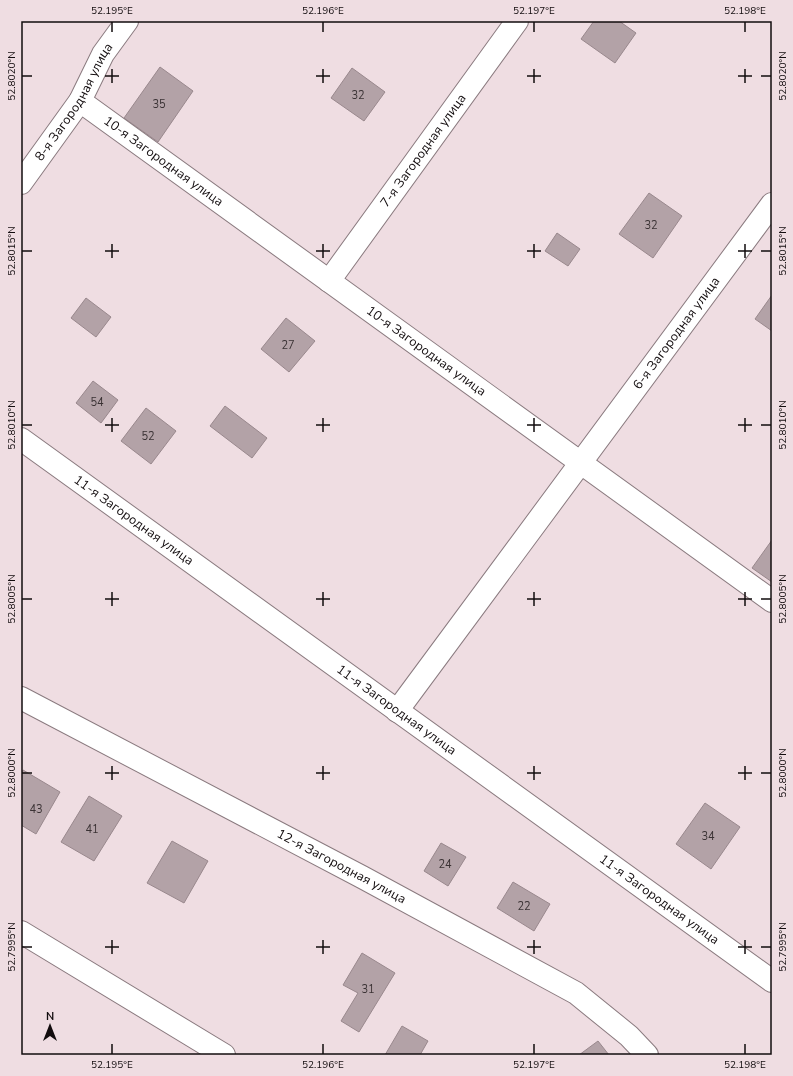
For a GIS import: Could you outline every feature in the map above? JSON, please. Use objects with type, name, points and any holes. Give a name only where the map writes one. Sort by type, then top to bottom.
[{"type":"street","name":"8-я Загородная улица","points":[[21,183],[80,101],[102,54],[127,21]]},
{"type":"street","name":"7-я Загородная улица","points":[[329,281],[517,21]]},
{"type":"street","name":"10-я Загородная улица","points":[[80,101],[772,601]]},
{"type":"street","name":"6-я Загородная улица","points":[[397,711],[772,204]]},
{"type":"street","name":"11-я Загородная улица","points":[[21,440],[772,981]]},
{"type":"street","name":"12-я Загородная улица","points":[[21,698],[576,993],[629,1036],[647,1055]]},
{"type":"street","points":[[21,932],[224,1055]]},
{"type":"building","points":[[594,21],[619,21],[636,33],[615,63],[581,39]]},
{"type":"building","points":[[160,67],[193,91],[158,142],[124,118]]},
{"type":"building","points":[[352,68],[385,92],[364,121],[331,98]]},
{"type":"building","points":[[649,193],[682,216],[653,258],[619,234]]},
{"type":"building","points":[[557,233],[580,249],[568,266],[545,251]]},
{"type":"building","points":[[772,295],[772,331],[755,319]]},
{"type":"building","points":[[86,298],[111,317],[96,337],[71,318]]},
{"type":"building","points":[[286,318],[315,341],[289,372],[261,349]]},
{"type":"building","points":[[93,381],[118,400],[101,423],[76,403]]},
{"type":"building","points":[[225,406],[267,438],[252,458],[210,426]]},
{"type":"building","points":[[146,408],[176,431],[151,464],[121,441]]},
{"type":"building","points":[[772,540],[772,582],[752,568]]},
{"type":"building","points":[[23,770],[60,792],[36,834],[21,825],[21,774]]},
{"type":"building","points":[[89,796],[122,816],[94,861],[61,842]]},
{"type":"building","points":[[705,803],[740,827],[711,869],[676,844]]},
{"type":"building","points":[[172,841],[208,861],[184,903],[147,883]]},
{"type":"building","points":[[441,843],[466,857],[448,886],[424,871]]},
{"type":"building","points":[[513,882],[550,904],[534,931],[497,908]]},
{"type":"building","points":[[362,953],[395,973],[359,1032],[341,1021],[358,993],[343,985]]},
{"type":"building","points":[[402,1026],[428,1041],[420,1055],[385,1055]]},
{"type":"building","points":[[598,1041],[609,1055],[579,1055]]}]
